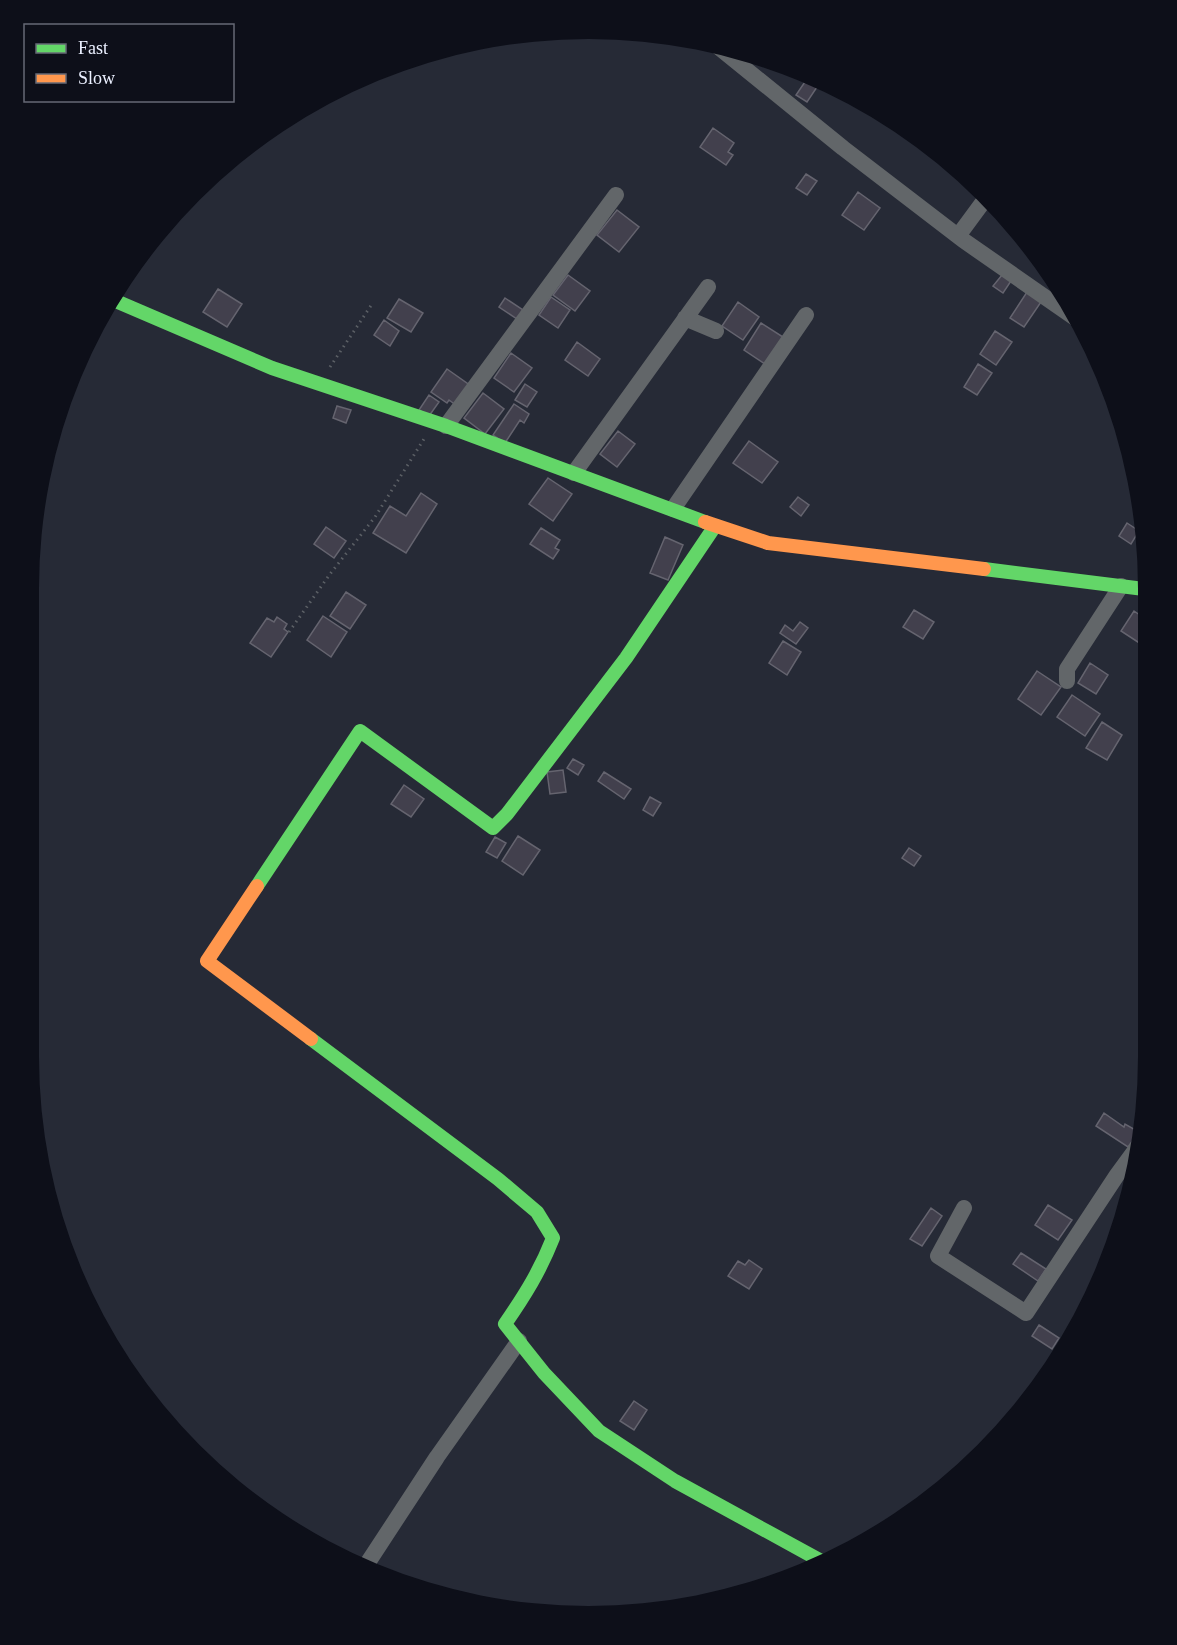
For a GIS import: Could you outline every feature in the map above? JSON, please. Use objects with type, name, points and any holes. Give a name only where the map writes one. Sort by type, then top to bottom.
[{"type":"street","points":[[733,58],[843,148],[958,236],[1060,307]]},
{"type":"street","points":[[440,424],[616,195]]},
{"type":"street","points":[[958,236],[981,204]]},
{"type":"street","points":[[574,473],[708,286]]},
{"type":"street","points":[[120,303],[272,368],[440,424],[715,526],[768,543],[1138,588]]},
{"type":"street","points":[[674,509],[806,315]]},
{"type":"street","points":[[685,318],[716,331]]},
{"type":"street","points":[[715,526],[626,658],[494,828],[360,731],[207,961],[471,1157],[537,1212],[553,1238],[543,1264],[505,1324],[544,1373],[599,1431],[675,1481],[814,1557]]},
{"type":"street","points":[[1067,681],[1067,669],[1121,586]]},
{"type":"street","points":[[964,1208],[938,1256],[1026,1313],[1128,1161]]},
{"type":"street","points":[[369,1560],[437,1457],[519,1341]]},
{"type":"path","points":[[320,384],[372,304]]},
{"type":"path","points":[[289,632],[330,574],[375,517],[440,424]]},
{"type":"building","points":[[804,83],[816,89],[807,102],[796,95]]},
{"type":"building","points":[[713,128],[734,143],[728,152],[733,155],[726,165],[700,147]]},
{"type":"building","points":[[806,174],[817,181],[807,195],[796,188]]},
{"type":"building","points":[[858,192],[880,208],[864,230],[842,215]]},
{"type":"building","points":[[617,210],[639,227],[619,252],[597,235]]},
{"type":"building","points":[[568,275],[590,291],[575,311],[553,295]]},
{"type":"building","points":[[1002,275],[1011,281],[1003,293],[993,286]]},
{"type":"building","points":[[218,289],[242,304],[227,327],[203,312]]},
{"type":"building","points":[[1027,292],[1041,302],[1024,327],[1010,318]]},
{"type":"building","points":[[551,297],[570,310],[558,328],[539,315]]},
{"type":"building","points":[[505,298],[523,310],[517,319],[499,307]]},
{"type":"building","points":[[399,299],[423,313],[411,332],[387,318]]},
{"type":"building","points":[[738,302],[759,317],[743,340],[722,326]]},
{"type":"building","points":[[384,320],[399,331],[390,346],[374,335]]},
{"type":"building","points":[[761,323],[783,337],[765,364],[744,350]]},
{"type":"building","points":[[995,331],[1012,342],[996,365],[980,354]]},
{"type":"building","points":[[577,342],[600,359],[588,376],[565,360]]},
{"type":"building","points":[[511,353],[532,368],[514,392],[494,378]]},
{"type":"building","points":[[978,364],[992,373],[977,395],[964,387]]},
{"type":"building","points":[[447,369],[471,386],[457,406],[449,400],[447,403],[431,392]]},
{"type":"building","points":[[525,384],[537,392],[527,407],[515,400]]},
{"type":"building","points":[[483,393],[504,409],[485,434],[464,418]]},
{"type":"building","points":[[429,395],[439,402],[429,416],[419,410]]},
{"type":"building","points":[[514,404],[529,414],[524,423],[520,420],[505,443],[493,435]]},
{"type":"building","points":[[337,406],[351,410],[346,423],[333,418]]},
{"type":"building","points":[[618,431],[635,444],[617,467],[600,454]]},
{"type":"building","points":[[749,441],[778,462],[762,483],[733,463]]},
{"type":"building","points":[[548,478],[572,494],[553,521],[529,504]]},
{"type":"building","points":[[421,493],[437,504],[406,553],[373,533],[390,506],[406,516]]},
{"type":"building","points":[[798,497],[809,505],[801,516],[790,507]]},
{"type":"building","points":[[1127,523],[1134,528],[1135,537],[1131,544],[1119,536]]},
{"type":"building","points":[[326,527],[346,541],[334,558],[314,544]]},
{"type":"building","points":[[541,528],[560,540],[555,548],[559,550],[553,559],[530,544]]},
{"type":"building","points":[[665,537],[683,545],[668,580],[650,573]]},
{"type":"building","points":[[346,592],[366,605],[350,629],[330,616]]},
{"type":"building","points":[[914,610],[934,622],[923,639],[903,627]]},
{"type":"building","points":[[1134,611],[1138,614],[1138,642],[1121,631]]},
{"type":"building","points":[[323,616],[347,632],[331,657],[307,640]]},
{"type":"building","points":[[277,617],[287,624],[284,629],[288,632],[271,657],[250,643],[267,618],[274,622]]},
{"type":"building","points":[[800,622],[808,628],[796,644],[780,633],[785,625],[793,631]]},
{"type":"building","points":[[783,641],[801,652],[787,675],[769,663]]},
{"type":"building","points":[[1090,663],[1108,675],[1096,694],[1078,683]]},
{"type":"building","points":[[1037,671],[1061,687],[1041,715],[1018,699]]},
{"type":"building","points":[[1072,695],[1100,714],[1085,736],[1057,717]]},
{"type":"building","points":[[1102,722],[1122,735],[1107,760],[1086,748]]},
{"type":"building","points":[[573,759],[584,765],[578,775],[567,768]]},
{"type":"building","points":[[563,770],[566,792],[550,794],[547,772]]},
{"type":"building","points":[[604,772],[631,789],[624,799],[598,781]]},
{"type":"building","points":[[404,785],[424,799],[411,817],[391,804]]},
{"type":"building","points":[[650,797],[661,803],[653,816],[643,810]]},
{"type":"building","points":[[518,836],[540,850],[523,875],[502,861]]},
{"type":"building","points":[[495,837],[506,843],[497,858],[486,852]]},
{"type":"building","points":[[909,848],[921,856],[914,866],[902,858]]},
{"type":"building","points":[[1104,1113],[1124,1127],[1125,1124],[1133,1129],[1130,1144],[1128,1147],[1096,1126]]},
{"type":"building","points":[[1048,1205],[1072,1220],[1058,1240],[1035,1225]]},
{"type":"building","points":[[931,1208],[942,1216],[922,1246],[910,1239]]},
{"type":"building","points":[[1021,1253],[1046,1269],[1038,1281],[1013,1264]]},
{"type":"building","points":[[749,1260],[762,1269],[749,1289],[728,1276],[738,1261],[745,1265]]},
{"type":"building","points":[[1039,1325],[1059,1338],[1052,1349],[1032,1336]]},
{"type":"building","points":[[634,1401],[647,1410],[634,1430],[620,1421]]},
{"type":"traffic: fast","points":[[120,303],[272,368],[446,426],[705,522]]},
{"type":"traffic: fast","points":[[257,886],[360,731],[493,828],[507,814],[626,658],[715,526]]},
{"type":"traffic: fast","points":[[984,569],[1138,588]]},
{"type":"traffic: fast","points":[[311,1039],[498,1179],[537,1212],[553,1238],[532,1283],[505,1324],[544,1373],[599,1431],[675,1481],[814,1557]]},
{"type":"traffic: slow","points":[[705,522],[768,543],[984,569]]},
{"type":"traffic: slow","points":[[257,886],[207,961],[311,1039]]}]
